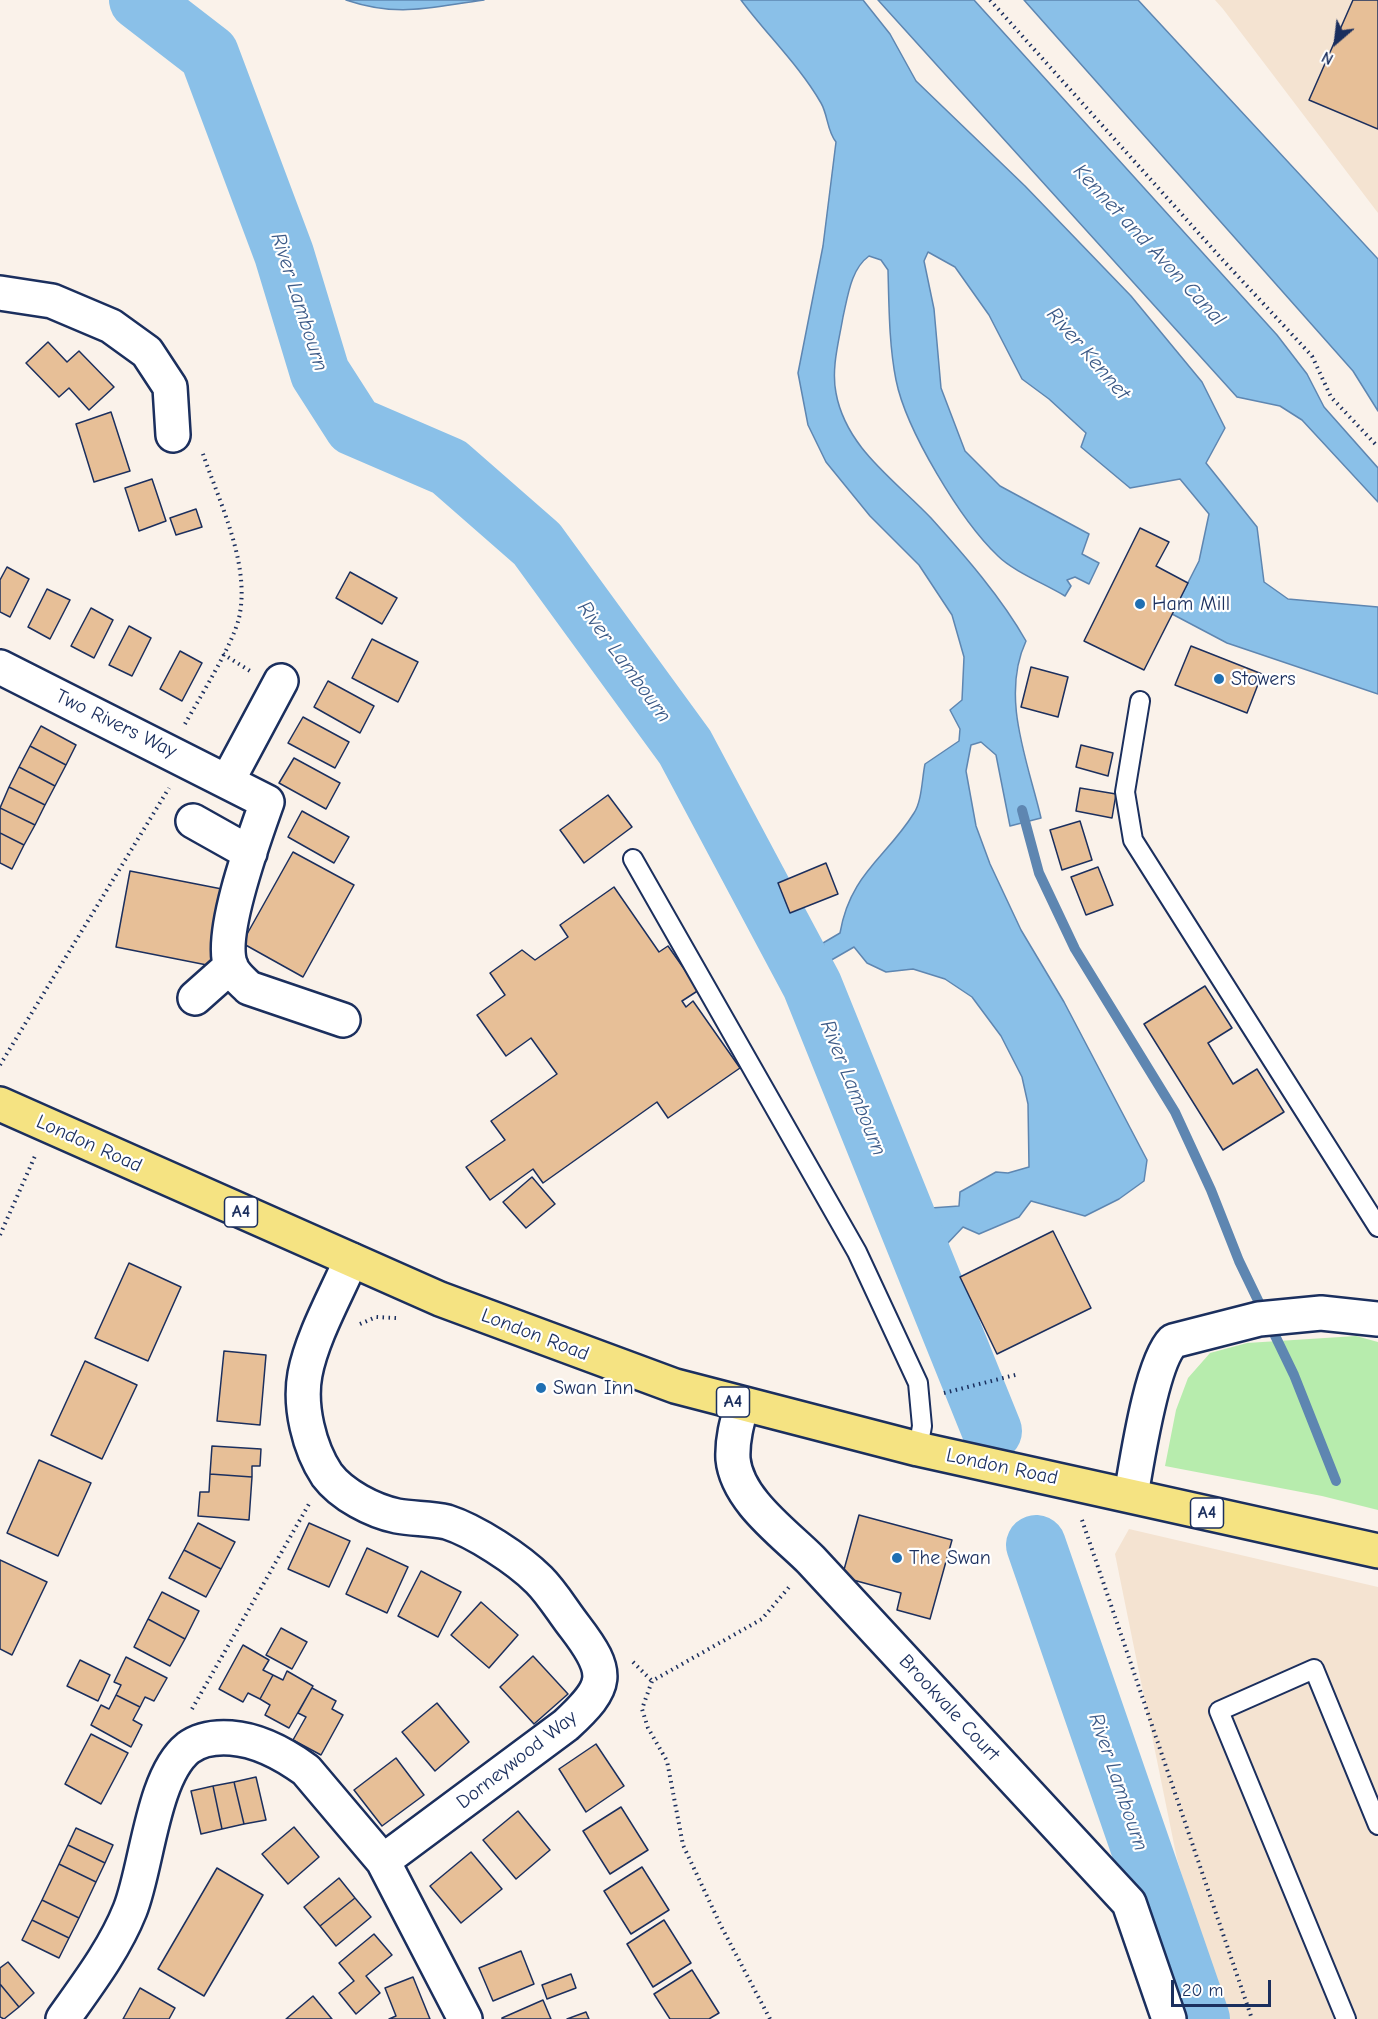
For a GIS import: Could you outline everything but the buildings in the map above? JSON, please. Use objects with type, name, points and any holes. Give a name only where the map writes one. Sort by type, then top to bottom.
[{"type":"main road","name":"London Road","points":[[0,1104],[440,1299],[675,1386],[918,1449],[1378,1551]]},
{"type":"street","points":[[0,293],[52,301],[111,326],[147,352],[182,385],[173,428]]},
{"type":"street","name":"Two Rivers Way","points":[[2,672],[179,755],[267,802],[250,853],[231,931],[228,951],[231,966]]},
{"type":"street","points":[[228,780],[281,681]]},
{"type":"street","points":[[193,821],[250,853]]},
{"type":"street","points":[[195,998],[231,966],[238,978],[249,988],[343,1020]]},
{"type":"street","name":"Dorneywood Way","points":[[351,1260],[305,1375],[305,1414],[315,1451],[328,1476],[364,1504],[395,1516],[447,1522],[495,1547],[539,1580],[592,1650],[600,1669],[600,1685],[587,1705],[566,1725],[383,1861]]},
{"type":"street","points":[[1131,1495],[1156,1374],[1167,1347],[1181,1337],[1275,1318],[1321,1313],[1378,1319]]},
{"type":"street","name":"Brookvale Court","points":[[742,1405],[734,1437],[733,1460],[740,1482],[758,1507],[811,1560],[1129,1904],[1169,2019]]},
{"type":"street","points":[[63,2019],[113,1945],[131,1909],[159,1802],[172,1767],[188,1748],[204,1740],[248,1740],[291,1759],[306,1770],[383,1861],[465,2019]]},
{"type":"lane","points":[[1140,701],[1125,792],[1133,840],[1378,1227]]},
{"type":"lane","points":[[633,859],[861,1262],[918,1383],[922,1426],[918,1449]]},
{"type":"lane","points":[[1346,2019],[1219,1711],[1314,1669],[1378,1825]]},
{"type":"path","points":[[990,0],[1220,257],[1312,356],[1331,397],[1378,447]]},
{"type":"path","points":[[0,1065],[179,755],[238,620],[241,598],[237,557],[197,436],[173,428]]},
{"type":"path","points":[[0,1235],[37,1152]]},
{"type":"path","points":[[355,1333],[364,1321],[376,1317],[402,1318]]},
{"type":"path","points":[[940,1394],[1019,1374]]},
{"type":"path","points":[[1081,1484],[1082,1520],[1252,2019]]},
{"type":"path","points":[[192,1710],[311,1500]]},
{"type":"path","points":[[770,2019],[721,1926],[683,1845],[667,1761],[648,1728],[642,1709],[652,1681],[762,1619],[811,1560]]},
{"type":"shaded area","points":[[1215,0],[1378,0],[1378,213],[1223,9]]},
{"type":"shaded area","points":[[1129,1529],[1378,1587],[1378,2019],[1225,2019],[1177,1859],[1115,1554]]},
{"type":"green space","points":[[1356,1336],[1378,1342],[1378,1510],[1322,1496],[1165,1466],[1176,1410],[1188,1378],[1210,1353],[1247,1343]]},
{"type":"water","points":[[346,0],[484,0],[399,10],[382,9]]},
{"type":"water","name":"River Kennet","points":[[741,0],[863,0],[890,34],[916,81],[1025,186],[1131,296],[1202,382],[1225,428],[1206,463],[1257,527],[1264,582],[1288,599],[1378,607],[1378,694],[1227,643],[1172,614],[1199,561],[1209,514],[1180,479],[1130,488],[1081,447],[1086,433],[1049,399],[1022,379],[989,315],[955,267],[928,252],[924,261],[934,309],[941,388],[965,451],[1000,486],[1089,534],[1082,554],[1099,563],[1089,584],[1075,577],[1067,580],[1071,586],[1065,596],[1004,562],[983,540],[952,498],[911,424],[894,367],[888,270],[881,260],[869,256],[858,268],[849,291],[835,364],[836,393],[841,413],[861,447],[931,518],[969,562],[994,593],[1026,641],[1019,662],[1016,707],[1019,730],[1041,818],[1010,826],[996,755],[981,742],[971,745],[966,771],[976,826],[990,864],[1021,930],[1064,1002],[1147,1160],[1144,1181],[1119,1199],[1085,1216],[1031,1201],[1019,1217],[979,1234],[963,1227],[946,1245],[931,1208],[959,1206],[960,1192],[996,1172],[1008,1173],[1029,1167],[1028,1104],[1022,1077],[1001,1036],[972,997],[945,979],[913,969],[886,972],[867,963],[854,947],[828,962],[823,943],[840,933],[845,913],[860,881],[903,829],[917,808],[925,764],[959,741],[960,729],[950,710],[962,700],[964,657],[952,615],[919,565],[870,516],[826,462],[808,425],[798,373],[823,246],[836,142],[823,108],[812,89]]},
{"type":"water","name":"Kennet and Avon Canal","points":[[878,0],[974,0],[1277,335],[1307,374],[1324,407],[1378,468],[1378,502],[1302,420],[1280,406],[1237,397]]},
{"type":"water","points":[[1024,0],[1138,0],[1378,259],[1378,411],[1353,371]]},
{"type":"waterway","name":"River Lambourn","points":[[139,0],[209,54],[284,254],[320,373],[354,426],[449,467],[537,544],[685,747],[812,985],[992,1431]]},
{"type":"waterway","points":[[1022,810],[1039,873],[1075,949],[1175,1112],[1211,1190],[1239,1261],[1294,1375],[1336,1481]]},
{"type":"waterway","name":"River Lambourn","points":[[1036,1545],[1200,2019]]},
{"type":"place","name":"Ham Mill","points":[[1140,604]]},
{"type":"place","name":"Stowers","points":[[1219,679]]},
{"type":"place","name":"Swan Inn","points":[[541,1388]]},
{"type":"place","name":"The Swan","points":[[897,1558]]}]
